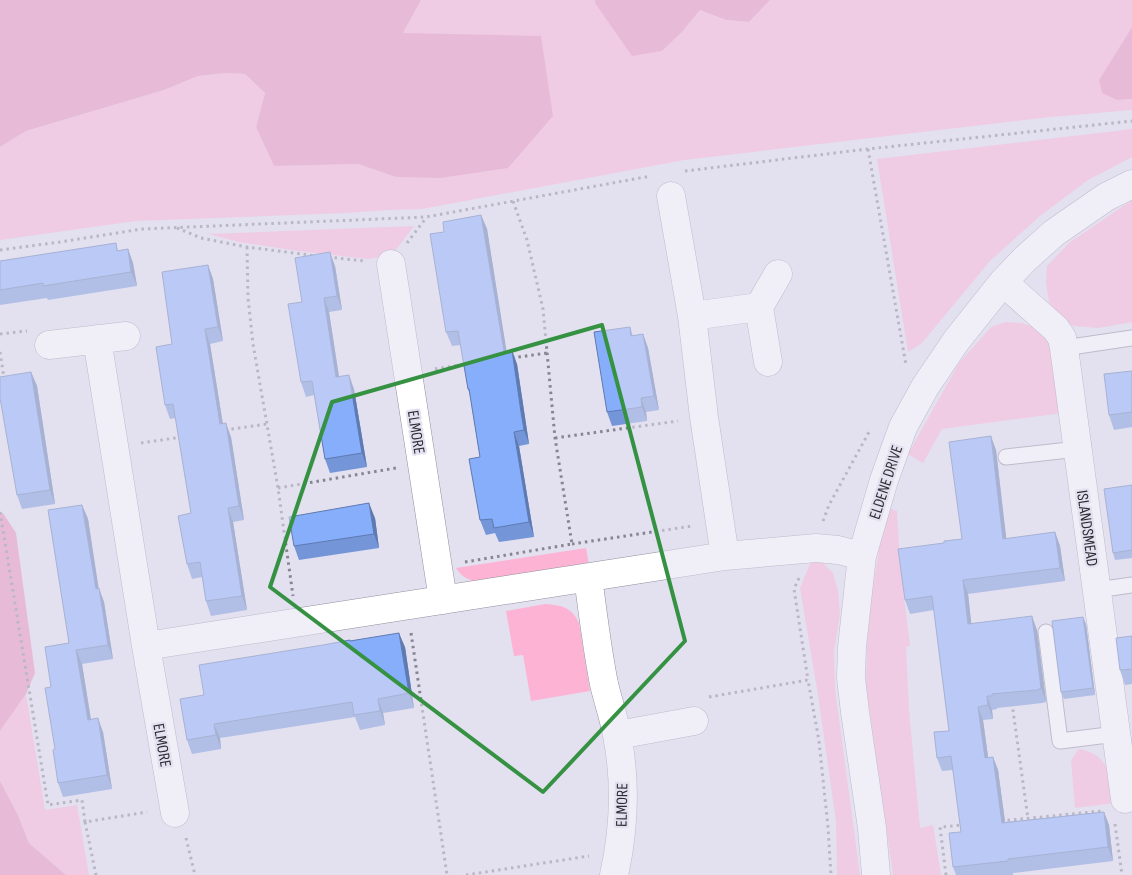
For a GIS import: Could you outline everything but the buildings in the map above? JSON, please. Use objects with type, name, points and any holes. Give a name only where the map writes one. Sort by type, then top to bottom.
[{"type":"street","points":[[669,181],[692,316],[704,417],[725,556]]},
{"type":"street","name":"ELDENE DRIVE","points":[[876,875],[872,828],[854,712],[851,678],[853,625],[862,556],[884,480],[903,427],[925,387],[956,341],[1003,282],[1038,246],[1054,233],[1106,197],[1132,184]]},
{"type":"street","name":"ELMORE","points":[[391,264],[443,600]]},
{"type":"street","points":[[768,362],[758,307],[778,274]]},
{"type":"street","name":"ISLANDSMEAD","points":[[1003,282],[1056,329],[1062,338],[1116,734],[1119,804]]},
{"type":"street","points":[[692,316],[758,307]]},
{"type":"street","points":[[49,345],[126,336]]},
{"type":"street","name":"ELMORE","points":[[97,339],[173,803]]},
{"type":"street","points":[[146,646],[725,556],[811,548],[838,550],[862,556]]},
{"type":"street","name":"ELMORE","points":[[588,578],[604,684],[618,735],[623,803],[616,863]]},
{"type":"street","points":[[618,735],[694,720]]},
{"type":"lane","points":[[1064,348],[1132,338]]},
{"type":"lane","points":[[1006,457],[1078,449]]},
{"type":"lane","points":[[1097,590],[1132,585]]},
{"type":"lane","points":[[1046,632],[1060,741],[1116,734]]},
{"type":"path","points":[[0,250],[142,229],[426,217],[513,202],[669,181],[868,149],[1132,121]]},
{"type":"path","points":[[868,149],[906,367]]},
{"type":"path","points":[[513,202],[527,240],[543,309],[555,438],[572,544]]},
{"type":"path","points":[[174,227],[202,238],[246,247],[391,264]]},
{"type":"path","points":[[246,247],[248,298],[253,344],[278,488],[297,623]]},
{"type":"path","points":[[0,352],[5,383]]},
{"type":"path","points":[[510,358],[547,353]]},
{"type":"path","points":[[408,373],[473,363]]},
{"type":"path","points":[[555,438],[704,417]]},
{"type":"path","points":[[219,431],[266,424]]},
{"type":"path","points":[[831,875],[819,741],[794,589],[830,505],[870,430]]},
{"type":"path","points":[[114,447],[190,435]]},
{"type":"path","points":[[278,488],[422,464]]},
{"type":"path","points":[[0,512],[48,805],[82,800],[96,875]]},
{"type":"path","points":[[438,566],[720,522]]},
{"type":"path","points":[[407,605],[447,875]]},
{"type":"path","points":[[694,720],[701,699],[808,680]]},
{"type":"path","points":[[1011,695],[1028,818]]},
{"type":"path","points":[[85,822],[150,811],[173,803],[182,820],[195,875]]},
{"type":"path","points":[[999,821],[1119,804],[1122,875]]},
{"type":"path","points":[[946,875],[940,827],[969,824]]},
{"type":"path","points":[[466,875],[616,863]]},
{"type":"highlighted area","points":[[602,325],[685,641],[543,792],[270,587],[332,402]]},
{"type":"shaded area","points":[[0,0],[421,0],[403,33],[541,36],[553,116],[508,168],[440,178],[396,177],[358,164],[274,166],[256,127],[265,93],[245,74],[225,73],[198,76],[164,90],[26,131],[0,147]]},
{"type":"shaded area","points":[[421,0],[595,0],[595,3],[662,51],[682,32],[700,10],[726,20],[749,22],[770,0],[1132,0],[1132,27],[1099,80],[1117,100],[1132,99],[1132,110],[1051,117],[684,160],[422,209],[136,221],[0,240],[0,147],[26,131],[164,90],[198,76],[225,73],[245,74],[265,93],[256,127],[274,166],[358,164],[396,177],[403,33]]},
{"type":"shaded area","points":[[595,0],[770,0],[749,22],[726,20],[700,10],[682,32],[662,51],[632,56],[595,3]]},
{"type":"shaded area","points":[[1132,27],[1132,99],[1117,100],[1102,93],[1099,80]]},
{"type":"shaded area","points":[[1132,129],[1132,157],[1088,180],[1040,216],[990,261],[922,343],[908,352],[877,159]]},
{"type":"shaded area","points":[[1132,200],[1132,322],[1099,328],[1073,326],[1057,315],[1049,302],[1046,283],[1047,266],[1069,243]]},
{"type":"shaded area","points":[[414,226],[392,255],[368,259],[239,242],[208,234]]},
{"type":"shaded area","points":[[1006,322],[1022,323],[1036,328],[1048,339],[1062,413],[942,429],[923,463],[908,454],[959,363],[991,327]]},
{"type":"shaded area","points":[[888,508],[897,511],[900,564],[910,646],[906,647],[909,710],[920,828],[933,825],[941,875],[893,875],[866,685],[871,601],[881,537]]},
{"type":"shaded area","points":[[3,513],[16,533],[35,673],[26,694],[0,731],[0,514]]},
{"type":"shaded area","points":[[586,548],[589,565],[474,581],[468,579],[456,568]]},
{"type":"shaded area","points":[[812,559],[822,562],[833,573],[838,591],[840,614],[834,651],[835,689],[860,875],[837,875],[836,821],[800,588]]},
{"type":"shaded area","points":[[545,604],[556,605],[569,610],[579,623],[590,691],[531,701],[523,655],[514,656],[506,611]]},
{"type":"shaded area","points":[[26,694],[45,810],[77,805],[89,875],[66,875],[29,843],[18,815],[0,781],[0,731]]},
{"type":"shaded area","points":[[1079,749],[1097,756],[1103,762],[1113,785],[1116,803],[1075,808],[1071,760]]},
{"type":"shaded area","points":[[0,781],[18,815],[29,843],[66,875],[0,875]]}]
